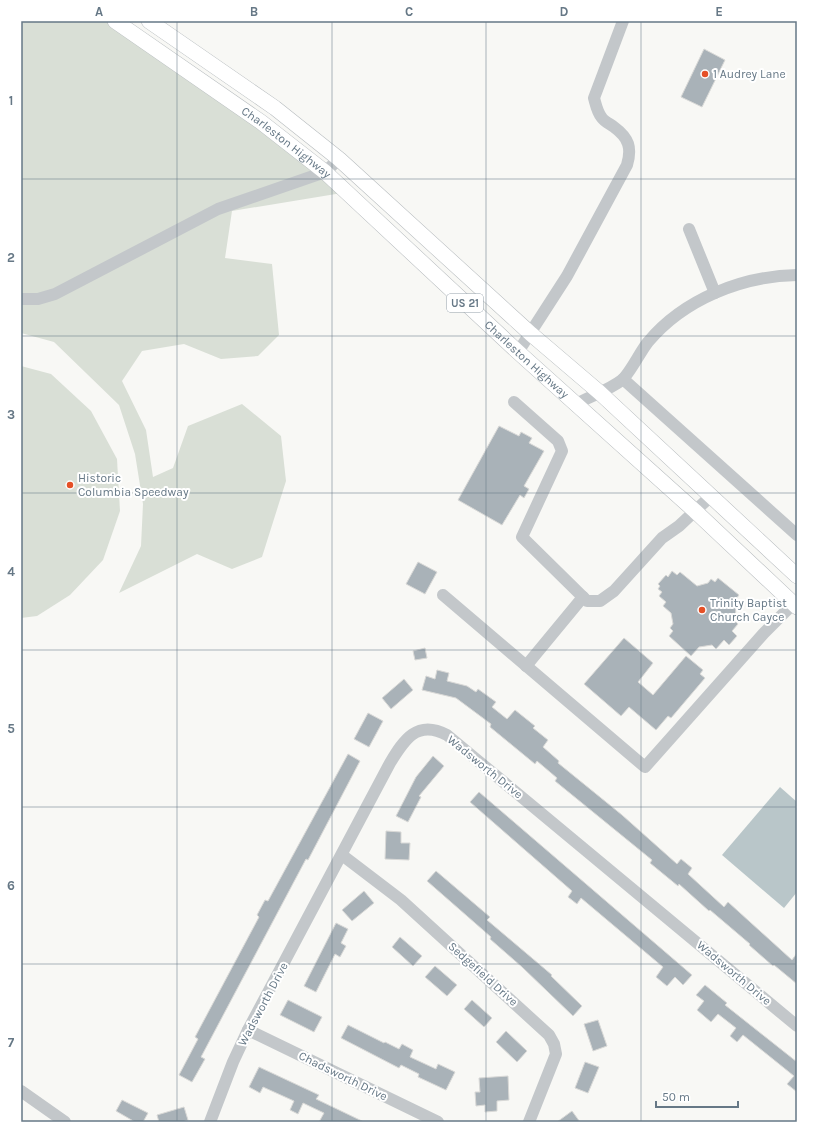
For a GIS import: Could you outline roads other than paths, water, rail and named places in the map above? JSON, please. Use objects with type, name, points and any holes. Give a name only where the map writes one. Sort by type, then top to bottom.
[{"type":"main road","name":"Charleston Highway","points":[[115,21],[261,122],[326,172],[518,352],[695,511],[795,606]]},
{"type":"main road","name":"Charleston Highway","points":[[149,21],[275,108],[339,159],[531,334],[599,392],[797,576]]},
{"type":"street","points":[[518,352],[567,276],[627,165],[631,152],[627,141],[616,129],[602,119],[597,110],[594,98],[623,21]]},
{"type":"street","points":[[21,299],[38,299],[55,294],[218,209],[326,172],[339,159]]},
{"type":"street","points":[[689,229],[715,293]]},
{"type":"street","points":[[576,404],[623,379],[656,333],[683,311],[715,293],[752,280],[797,275]]},
{"type":"street","points":[[623,379],[797,535]]},
{"type":"street","points":[[514,402],[558,440],[562,451],[522,537],[587,602],[600,601],[614,591],[662,538],[680,526],[711,496]]},
{"type":"street","points":[[443,595],[645,767],[764,633],[795,606]]},
{"type":"street","points":[[526,666],[583,597]]},
{"type":"street","name":"Wadsworth Drive","points":[[210,1122],[233,1062],[248,1030],[396,753],[411,734],[425,728],[436,729],[459,745],[797,1026]]},
{"type":"street","name":"Sedgefield Drive","points":[[342,855],[401,900],[549,1035],[554,1044],[556,1054],[529,1122]]},
{"type":"street","name":"Chadsworth Drive","points":[[248,1030],[438,1122]]},
{"type":"street","points":[[21,1091],[65,1122]]},
{"type":"place","name":"1 Audrey Lane","points":[[705,74]]},
{"type":"place","name":"Historic Columbia Speedway","points":[[70,485]]},
{"type":"place","name":"Trinity Baptist Church Cayce","points":[[702,610]]}]
